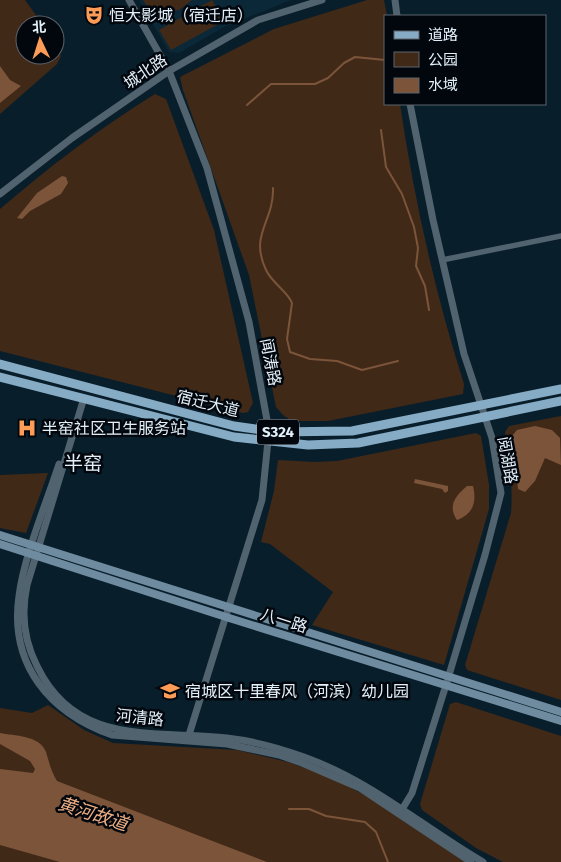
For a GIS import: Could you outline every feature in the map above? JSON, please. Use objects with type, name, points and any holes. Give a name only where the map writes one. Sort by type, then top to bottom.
[{"type":"main road","name":"宿迁大道","points":[[0,364],[234,426],[269,431],[310,433],[352,431],[561,390]]},
{"type":"main road","name":"宿迁大道","points":[[0,377],[234,437],[268,443],[308,446],[358,443],[561,401]]},
{"type":"main road","name":"八一路","points":[[0,535],[561,712]]},
{"type":"main road","name":"八一路","points":[[0,544],[226,617],[561,721]]},
{"type":"street","name":"闻涛路","points":[[129,0],[169,71],[207,168],[233,255],[259,367],[269,431],[262,500],[188,738]]},
{"type":"street","name":"城北路","points":[[0,194],[67,142],[169,71],[258,20],[322,0]]},
{"type":"street","points":[[395,0],[397,15]]},
{"type":"street","name":"阅湖路","points":[[401,811],[412,793],[500,502],[498,464],[464,354],[442,260],[410,105]]},
{"type":"street","points":[[442,260],[561,236]]},
{"type":"street","name":"河清路","points":[[81,398],[36,546],[18,598],[20,637],[27,661],[48,697],[76,718],[95,729],[112,735],[229,738],[260,744],[304,757],[357,780],[471,862]]},
{"type":"street","name":"河清路","points":[[401,811],[483,862]]},
{"type":"shaded area","points":[[139,0],[291,0],[224,27],[179,53],[169,52]]},
{"type":"green space","points":[[0,0],[25,0],[36,15],[15,15],[15,65],[56,65],[0,114]]},
{"type":"green space","points":[[143,0],[192,0],[179,10],[164,12],[166,17],[158,22]]},
{"type":"green space","points":[[212,0],[224,21],[171,50],[159,30]]},
{"type":"green space","points":[[367,0],[384,0],[387,15],[384,15],[384,105],[400,105],[426,246],[453,350],[464,384],[463,394],[328,421],[292,421],[276,407],[249,275],[180,77],[274,29]]},
{"type":"green space","points":[[155,94],[166,99],[214,230],[253,403],[248,412],[243,413],[0,351],[0,209],[75,148]]},
{"type":"green space","points":[[561,416],[561,700],[467,670],[465,665],[511,513],[511,472],[505,432],[509,426]]},
{"type":"green space","points":[[476,433],[481,436],[489,485],[489,509],[444,665],[312,625],[333,592],[270,544],[261,542],[274,491],[278,460],[337,461]]},
{"type":"green space","points":[[48,473],[26,533],[0,528],[0,475]]},
{"type":"green space","points":[[456,702],[561,736],[561,862],[503,862],[476,848],[422,810],[420,804],[450,704]]},
{"type":"green space","points":[[48,705],[84,730],[113,743],[237,750],[288,762],[333,778],[381,804],[466,862],[0,862],[0,708],[32,713]]},
{"type":"water","points":[[0,66],[10,80],[21,86],[0,103]]},
{"type":"water","points":[[62,176],[66,177],[68,183],[61,194],[30,211],[22,219],[17,218],[37,193]]},
{"type":"water","points":[[535,426],[552,430],[560,438],[561,465],[545,458],[535,481],[525,492],[518,489],[512,436],[517,430]]},
{"type":"water","points":[[415,479],[448,486],[448,491],[445,493],[442,489],[414,483]]},
{"type":"water","points":[[467,486],[473,486],[474,502],[470,511],[457,520],[453,510],[454,501]]},
{"type":"water","name":"黄河故道","points":[[0,733],[26,737],[43,746],[57,781],[267,862],[60,862],[0,845],[0,769],[33,773],[35,769],[30,761],[0,744]]},
{"type":"waterway","points":[[247,105],[271,84],[315,84],[328,78],[344,63],[355,57],[384,60]]},
{"type":"waterway","points":[[381,130],[386,167],[402,194],[414,227],[418,248],[416,266],[425,286],[429,310]]},
{"type":"waterway","points":[[273,188],[270,210],[261,237],[261,258],[272,279],[292,303],[287,339],[290,352],[310,359],[337,361],[362,370],[398,361]]},
{"type":"waterway","points":[[289,809],[309,809],[326,816],[365,822],[376,832],[388,862]]},
{"type":"place","name":"恒大影城（宿迁店）","points":[[94,15]]},
{"type":"place","name":"半窑社区卫生服务站","points":[[27,428]]},
{"type":"place","name":"宿城区十里春风（河滨）幼儿园","points":[[170,691]]},
{"type":"district","name":"半窑","points":[[83,463]]}]
